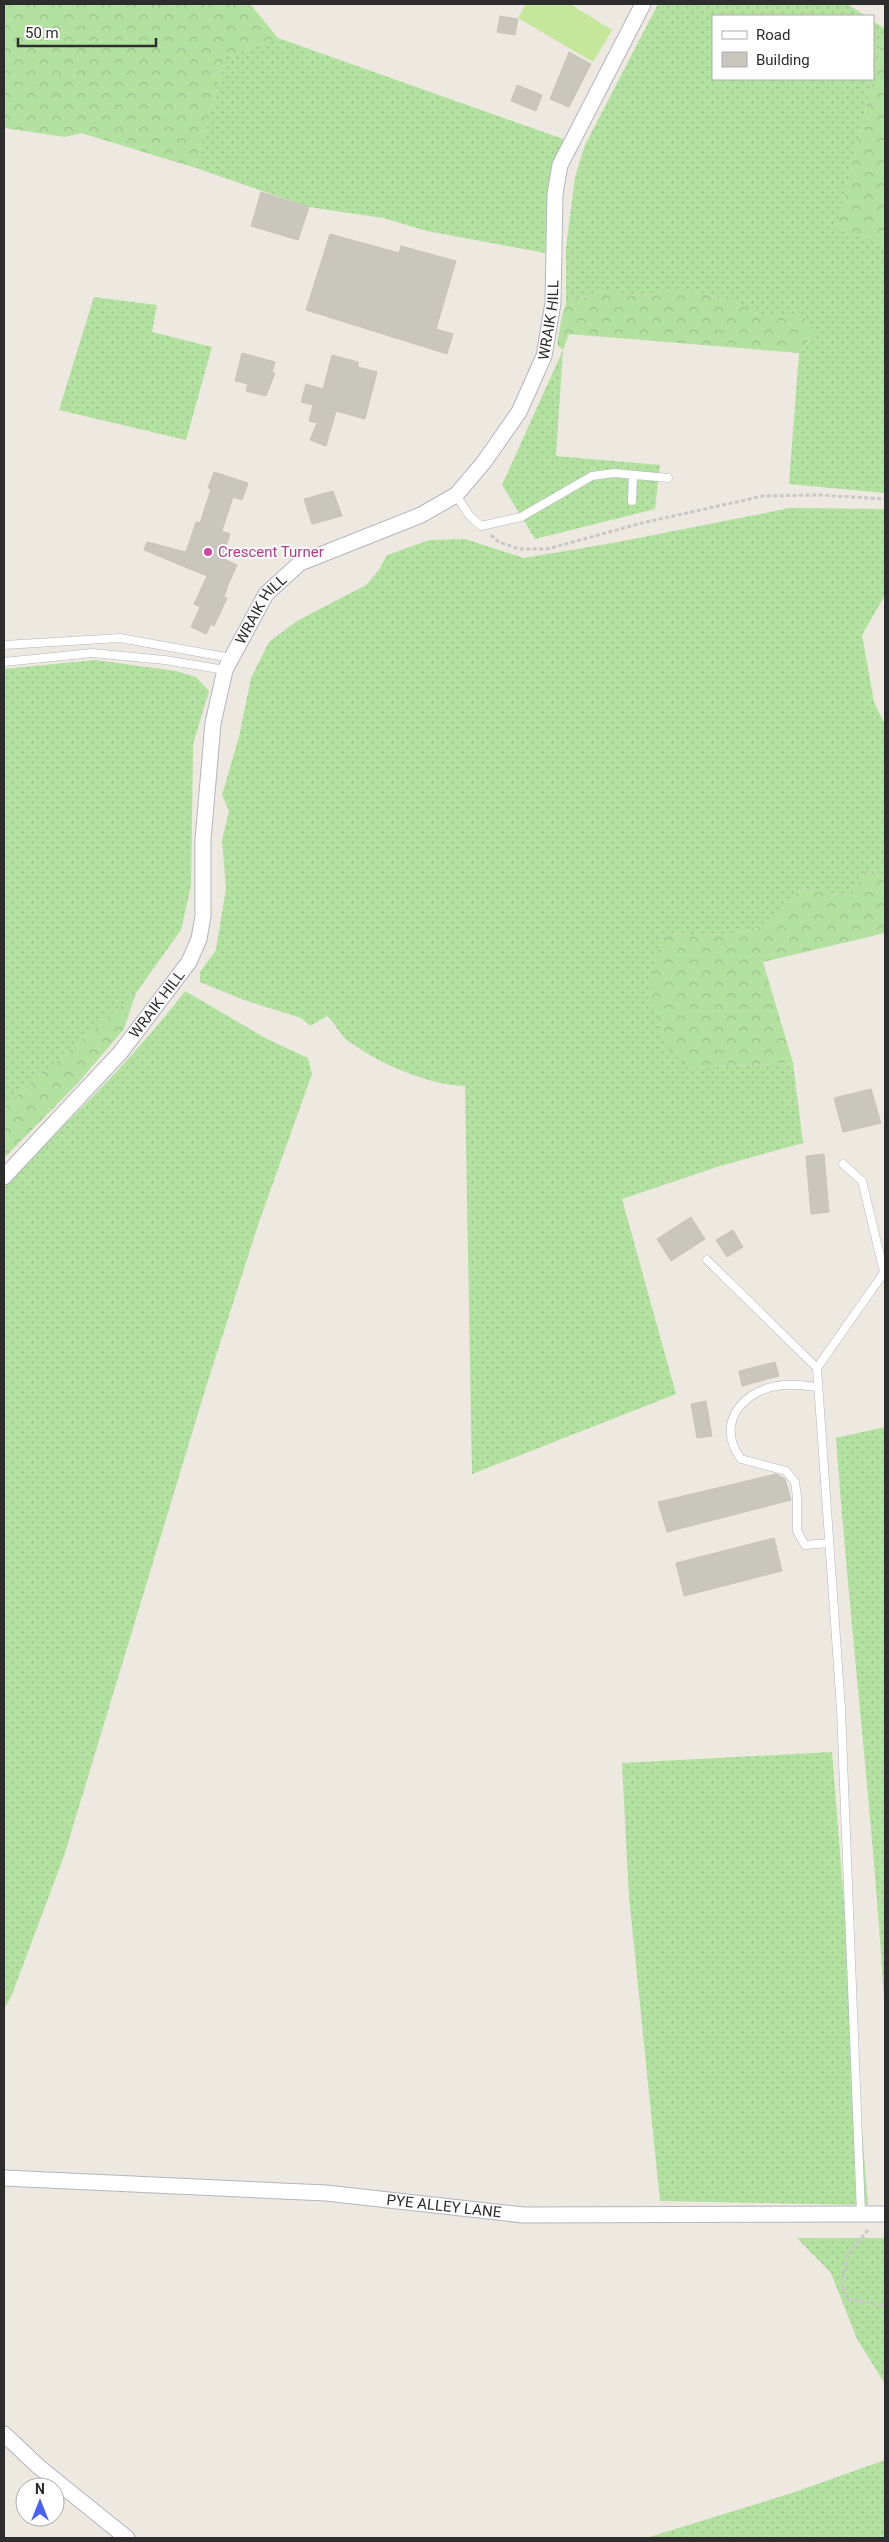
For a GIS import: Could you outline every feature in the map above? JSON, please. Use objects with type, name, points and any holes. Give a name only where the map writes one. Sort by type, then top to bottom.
[{"type":"street","name":"WRAIK HILL","points":[[4,1177],[120,1053],[189,962],[200,939],[203,916],[202,840],[213,723],[228,664],[266,594],[300,563],[421,515],[456,495],[484,462],[519,412],[544,356],[553,303],[555,194],[560,165],[642,4]]},
{"type":"street","name":"PYE ALLEY LANE","points":[[4,2178],[326,2193],[523,2215],[874,2214]]},
{"type":"street","points":[[4,2434],[39,2467],[127,2538]]},
{"type":"lane","points":[[456,495],[469,515],[481,526],[521,517],[592,476],[614,473],[668,478]]},
{"type":"lane","points":[[632,501],[633,475]]},
{"type":"lane","points":[[4,645],[120,638],[228,664]]},
{"type":"lane","points":[[4,662],[92,652],[165,660],[228,664]]},
{"type":"lane","points":[[843,1164],[862,1182],[885,1271],[817,1368],[874,2214]]},
{"type":"lane","points":[[707,1260],[817,1368]]},
{"type":"lane","points":[[818,1387],[783,1385],[764,1390],[750,1397],[738,1407],[731,1423],[731,1442],[741,1459],[786,1471],[795,1482],[797,1531],[805,1545],[829,1543]]},
{"type":"path","points":[[481,526],[499,542],[520,549],[547,549],[642,523],[763,496],[819,495],[885,499]]},
{"type":"path","points":[[874,2214],[867,2233],[847,2254],[842,2285],[847,2299],[885,2306]]},
{"type":"green space","points":[[4,4],[250,4],[278,38],[225,57],[196,168],[81,133],[65,137],[4,128]]},
{"type":"green space","points":[[526,4],[570,4],[612,30],[593,62],[518,18]]},
{"type":"green space","points":[[658,4],[847,4],[864,15],[712,15],[712,80],[873,80],[837,228],[885,246],[885,493],[789,484],[799,353],[809,341],[797,314],[759,314],[734,302],[696,292],[662,292],[635,296],[602,291],[566,304],[566,248],[575,177],[585,145]]},
{"type":"green space","points":[[874,22],[885,29],[874,75]]},
{"type":"green space","points":[[885,29],[885,246],[837,228]]},
{"type":"green space","points":[[278,38],[566,140],[553,163],[547,210],[545,253],[427,231],[383,218],[309,207],[196,168],[225,57]]},
{"type":"green space","points":[[602,291],[635,296],[662,292],[696,292],[734,302],[759,314],[797,314],[810,322],[816,331],[799,353],[569,334],[563,350],[557,345],[562,315],[566,304]]},
{"type":"green space","points":[[94,297],[157,305],[152,332],[212,347],[186,440],[59,410]]},
{"type":"green space","points":[[563,350],[556,456],[660,465],[655,509],[535,539],[502,485]]},
{"type":"green space","points":[[790,508],[885,509],[885,595],[862,635],[874,702],[885,725],[885,878],[865,870],[851,896],[801,889],[768,926],[725,935],[663,933],[650,995],[689,1068],[793,1063],[803,1143],[720,1166],[622,1199],[676,1394],[472,1474],[465,1086],[450,1085],[419,1077],[373,1057],[347,1040],[327,1016],[310,1026],[301,1018],[244,1000],[200,982],[200,972],[216,950],[226,888],[222,840],[229,811],[222,795],[239,737],[251,678],[269,642],[297,621],[366,585],[379,570],[387,555],[430,540],[465,539],[524,558],[613,543]]},
{"type":"green space","points":[[95,660],[176,671],[196,677],[209,691],[193,744],[191,886],[181,930],[136,993],[4,1107],[4,669]]},
{"type":"green space","points":[[865,870],[885,878],[885,933],[763,962],[793,1063],[689,1068],[667,1048],[649,995],[663,933],[725,935],[768,926],[801,889],[851,896]]},
{"type":"green space","points":[[185,991],[267,1039],[308,1058],[312,1074],[259,1222],[206,1387],[64,1856],[11,1997],[4,2009],[4,1183],[121,1067]]},
{"type":"green space","points":[[136,993],[124,1029],[77,1084],[4,1158],[4,1107]]},
{"type":"green space","points":[[885,1427],[885,2016],[875,1871],[836,1438]]},
{"type":"green space","points":[[832,1752],[868,2205],[660,2201],[629,1897],[622,1763]]},
{"type":"green space","points":[[797,2238],[885,2238],[885,2384],[857,2339],[831,2273]]},
{"type":"green space","points":[[885,2460],[885,2538],[646,2538],[792,2493]]},
{"type":"building","points":[[500,16],[518,19],[515,35],[497,32]]},
{"type":"building","points":[[569,52],[591,64],[569,107],[550,99]]},
{"type":"building","points":[[517,85],[542,95],[536,111],[511,101]]},
{"type":"building","points":[[261,192],[309,207],[298,240],[251,226]]},
{"type":"building","points":[[330,234],[399,253],[401,246],[456,261],[436,329],[453,334],[447,354],[306,310]]},
{"type":"building","points":[[242,353],[275,362],[272,373],[275,373],[266,396],[246,391],[248,384],[235,381]]},
{"type":"building","points":[[332,355],[358,362],[358,367],[377,372],[365,419],[336,411],[326,446],[310,440],[317,423],[309,421],[313,405],[301,402],[306,384],[323,389]]},
{"type":"building","name":"Crescent Turner","points":[[214,472],[248,483],[242,500],[233,497],[222,531],[230,534],[222,558],[237,565],[224,597],[227,598],[214,626],[211,624],[206,634],[191,627],[200,607],[194,604],[207,576],[144,550],[147,542],[186,552],[196,522],[200,523],[211,489],[208,488]]},
{"type":"building","points":[[333,491],[342,516],[312,524],[304,499]]},
{"type":"building","points":[[871,1089],[881,1123],[843,1132],[834,1098]]},
{"type":"building","points":[[824,1154],[829,1212],[811,1214],[806,1156]]},
{"type":"building","points":[[691,1217],[705,1239],[671,1261],[657,1239]]},
{"type":"building","points":[[733,1230],[743,1247],[727,1257],[716,1240]]},
{"type":"building","points":[[775,1362],[779,1376],[742,1386],[739,1371]]},
{"type":"building","points":[[706,1401],[712,1436],[697,1438],[691,1404]]},
{"type":"building","points":[[776,1474],[785,1479],[791,1500],[667,1532],[658,1502]]},
{"type":"building","points":[[774,1538],[782,1571],[684,1596],[676,1563]]},
{"type":"place","name":"Crescent Turner","points":[[208,552]]}]
